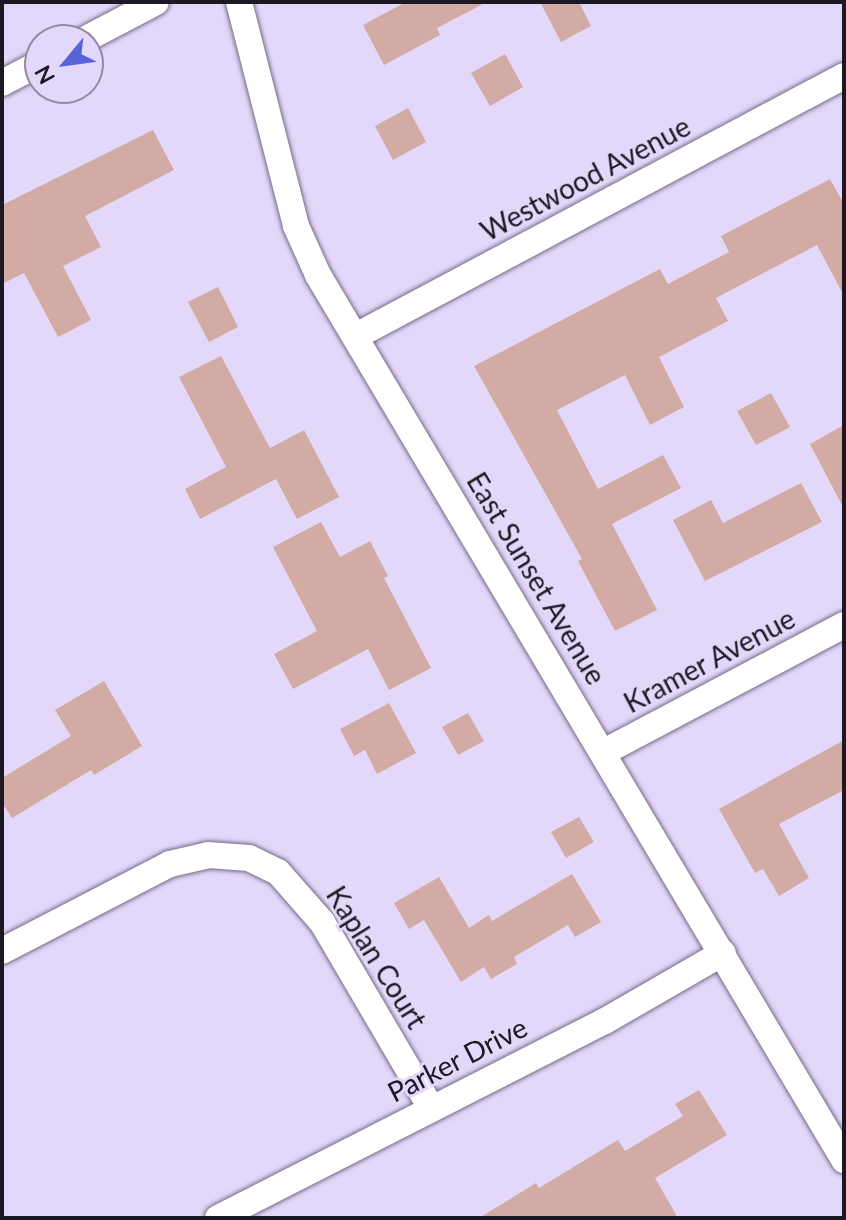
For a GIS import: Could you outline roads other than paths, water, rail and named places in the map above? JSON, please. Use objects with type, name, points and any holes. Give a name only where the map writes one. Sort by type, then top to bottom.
[{"type":"street","points":[[104,29],[156,2]]},
{"type":"street","name":"East Sunset Avenue","points":[[239,2],[296,226],[318,275],[844,1160]]},
{"type":"street","points":[[2,83],[24,71]]},
{"type":"street","name":"Westwood Avenue","points":[[356,336],[844,76]]},
{"type":"street","name":"Kramer Avenue","points":[[604,752],[844,625]]},
{"type":"street","name":"Kaplan Court","points":[[2,951],[170,864],[208,855],[249,858],[278,872],[302,894],[322,922],[431,1108]]},
{"type":"street","name":"Parker Drive","points":[[218,1218],[605,1021],[723,953]]}]
